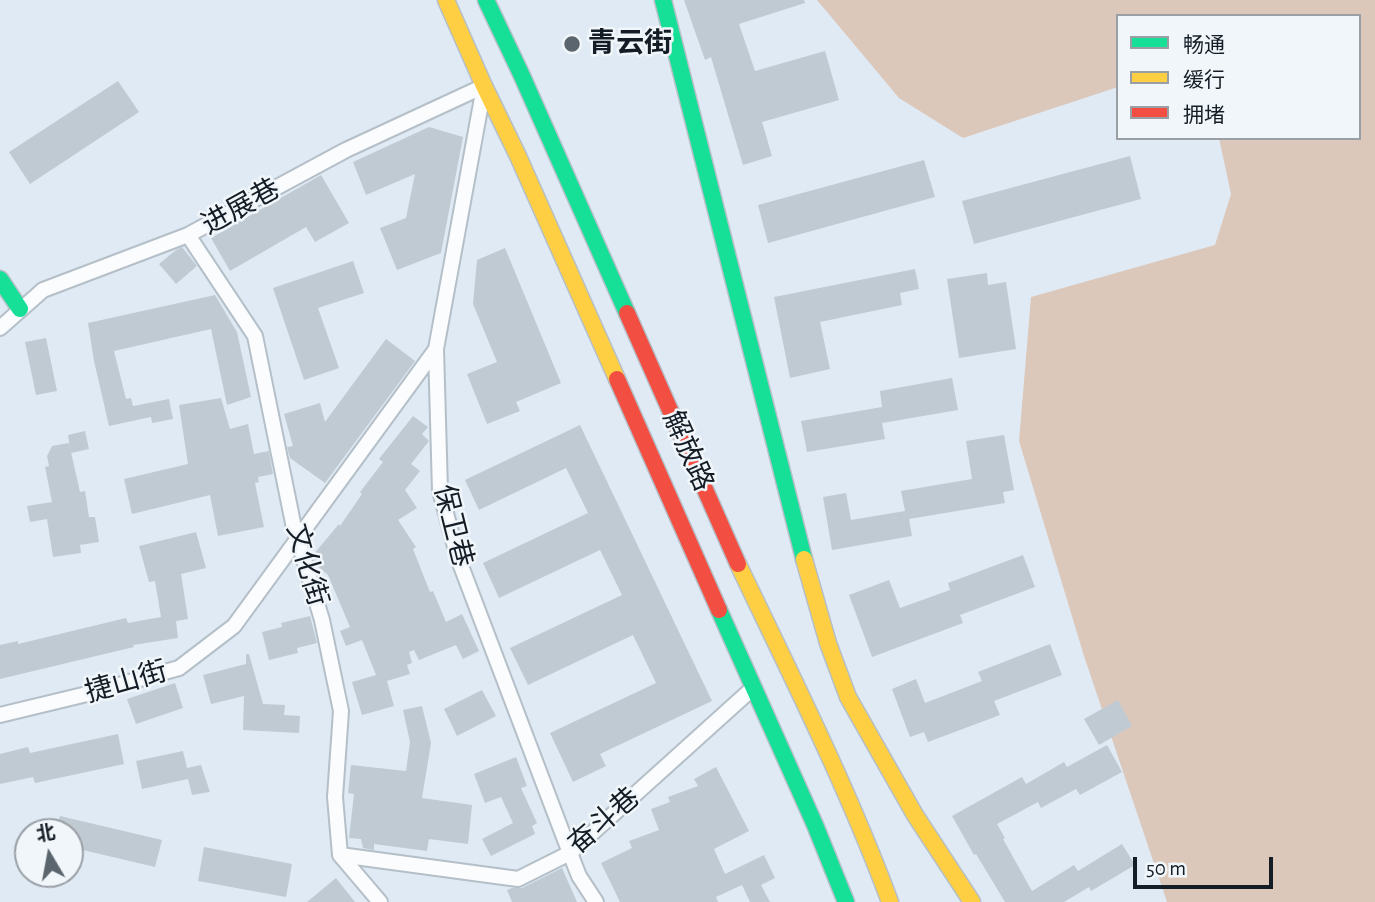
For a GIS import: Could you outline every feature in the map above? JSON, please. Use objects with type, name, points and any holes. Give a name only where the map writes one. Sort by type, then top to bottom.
[{"type":"main road","name":"解放路","points":[[446,0],[815,825],[846,902]]},
{"type":"main road","name":"解放路","points":[[486,0],[733,553],[869,845],[890,902]]},
{"type":"main road","points":[[663,0],[807,571],[828,643],[848,697],[915,814],[972,902]]},
{"type":"main road","points":[[0,279],[20,309]]},
{"type":"street","name":"进展巷","points":[[0,328],[43,290],[188,236],[346,150],[484,86]]},
{"type":"street","name":"保卫巷","points":[[484,86],[436,349],[440,491],[458,558],[579,876],[596,902]]},
{"type":"street","name":"文化街","points":[[188,236],[255,336],[293,523],[322,620],[341,711],[335,797],[340,855]]},
{"type":"street","name":"捷山街","points":[[0,715],[179,668],[234,626],[436,349]]},
{"type":"street","name":"奋斗巷","points":[[340,855],[518,879],[570,853],[753,688]]},
{"type":"street","points":[[340,855],[380,902]]},
{"type":"shaded area","points":[[817,0],[1375,0],[1375,902],[1167,902],[1084,656],[1019,441],[1031,297],[1215,245],[1231,194],[1219,140],[1361,140],[1361,14],[1116,14],[1116,88],[963,138],[899,98]]},
{"type":"building","points":[[684,0],[804,0],[805,3],[739,24],[755,71],[825,51],[839,100],[762,122],[772,156],[743,165],[711,57],[705,60]]},
{"type":"building","points":[[118,81],[139,112],[30,184],[9,152]]},
{"type":"building","points":[[429,127],[463,137],[441,253],[397,270],[380,228],[406,218],[415,174],[366,195],[353,162]]},
{"type":"building","points":[[1130,156],[1141,199],[974,244],[962,201]]},
{"type":"building","points":[[924,160],[935,197],[768,243],[758,205]]},
{"type":"building","points":[[321,175],[349,223],[315,242],[306,227],[230,271],[211,238]]},
{"type":"building","points":[[182,247],[197,266],[176,284],[159,264]]},
{"type":"building","points":[[505,248],[561,383],[516,402],[520,411],[487,424],[467,374],[497,362],[473,304],[477,260]]},
{"type":"building","points":[[353,261],[364,293],[318,308],[339,368],[304,380],[273,288]]},
{"type":"building","points":[[915,269],[919,289],[900,293],[902,305],[820,322],[830,369],[790,378],[774,297]]},
{"type":"building","points":[[987,273],[988,285],[1006,282],[1016,349],[959,358],[947,279]]},
{"type":"building","points":[[215,295],[237,332],[251,397],[227,405],[211,329],[114,351],[126,399],[131,398],[133,406],[169,399],[173,419],[152,423],[151,417],[109,426],[88,323]]},
{"type":"building","points":[[46,338],[57,391],[36,395],[25,342]]},
{"type":"building","points":[[386,339],[415,361],[325,483],[290,458],[287,447],[293,446],[284,414],[320,403],[325,422]]},
{"type":"building","points":[[952,378],[958,410],[882,423],[885,439],[807,452],[801,421],[882,407],[880,391]]},
{"type":"building","points":[[221,398],[230,429],[248,424],[254,454],[269,451],[273,474],[258,477],[259,482],[255,483],[264,527],[218,536],[210,495],[132,514],[124,479],[188,464],[179,405]]},
{"type":"building","points":[[413,416],[428,427],[422,434],[429,441],[411,464],[420,471],[405,490],[417,508],[398,520],[416,547],[413,549],[430,592],[433,591],[446,622],[462,614],[479,651],[463,659],[456,645],[419,660],[414,650],[409,652],[412,663],[407,665],[410,674],[387,681],[394,706],[362,715],[352,682],[376,675],[362,640],[346,646],[340,631],[350,627],[328,575],[315,564],[313,555],[339,524],[340,526],[362,494],[360,492],[383,462],[379,459]]},
{"type":"building","points":[[580,425],[712,701],[600,754],[606,766],[573,782],[550,733],[656,683],[633,635],[528,685],[510,648],[622,595],[600,550],[499,598],[483,563],[588,513],[566,468],[479,510],[465,480]]},
{"type":"building","points":[[85,431],[89,449],[71,453],[68,435]]},
{"type":"building","points":[[1004,435],[1014,490],[1003,492],[1005,503],[909,519],[912,536],[832,550],[823,497],[846,493],[851,520],[905,511],[901,491],[972,479],[966,441]]},
{"type":"building","points":[[69,443],[80,492],[85,491],[89,517],[95,517],[99,542],[80,545],[81,553],[53,557],[47,519],[30,522],[27,506],[52,502],[45,467],[49,466],[47,456],[52,446]]},
{"type":"building","points":[[196,532],[206,568],[181,574],[188,619],[176,621],[178,638],[133,645],[134,647],[0,679],[0,645],[18,641],[18,644],[126,618],[128,623],[161,617],[155,581],[149,582],[139,546]]},
{"type":"building","points":[[1023,555],[1035,587],[960,615],[963,623],[872,657],[849,595],[889,580],[900,608],[950,590],[948,583]]},
{"type":"building","points":[[310,616],[317,643],[297,648],[298,653],[269,660],[262,632],[282,627],[281,623]]},
{"type":"building","points":[[1050,644],[1062,675],[994,701],[1000,715],[928,742],[924,732],[910,737],[892,689],[916,679],[925,703],[982,681],[978,672]]},
{"type":"building","points":[[246,654],[249,654],[263,704],[285,705],[284,715],[300,716],[299,733],[243,730],[244,696],[211,704],[203,675],[246,664]]},
{"type":"building","points":[[175,683],[183,708],[136,724],[127,699]]},
{"type":"building","points":[[482,690],[496,716],[457,736],[444,709]]},
{"type":"building","points":[[1118,700],[1132,726],[1099,745],[1084,719]]},
{"type":"building","points":[[422,706],[431,743],[422,798],[472,805],[468,844],[429,839],[427,851],[374,844],[374,850],[363,848],[361,839],[349,838],[354,794],[348,793],[351,765],[406,771],[410,742],[403,710]]},
{"type":"building","points":[[118,734],[124,764],[35,783],[33,777],[0,784],[0,754],[28,747],[30,753]]},
{"type":"building","points":[[1107,745],[1122,772],[1080,795],[1076,789],[1041,808],[1038,802],[997,824],[1032,891],[1074,865],[1078,871],[1122,844],[1135,865],[1091,891],[1089,887],[1064,902],[1005,902],[952,816],[1022,777],[1026,784],[1064,762],[1067,767]]},
{"type":"building","points":[[183,751],[187,768],[201,765],[210,792],[192,795],[188,779],[142,789],[136,761]]},
{"type":"building","points":[[516,757],[527,786],[521,788],[537,823],[532,826],[535,834],[491,856],[482,839],[513,823],[501,797],[485,803],[474,774]]},
{"type":"building","points":[[716,767],[749,831],[714,849],[725,874],[764,855],[775,878],[761,885],[770,902],[750,902],[742,885],[716,897],[718,902],[620,902],[601,863],[632,848],[629,841],[659,830],[651,809],[670,802],[668,797],[698,786],[694,779]]},
{"type":"building","points":[[84,822],[162,840],[155,867],[84,850]]},
{"type":"building","points":[[204,847],[292,864],[286,897],[198,881]]},
{"type":"building","points":[[562,868],[577,902],[512,902],[507,890],[522,888]]},
{"type":"building","points":[[336,878],[355,902],[307,902]]},
{"type":"traffic: fast","points":[[486,0],[627,313]]},
{"type":"traffic: fast","points":[[663,0],[804,559]]},
{"type":"traffic: fast","points":[[0,279],[20,309]]},
{"type":"traffic: fast","points":[[719,610],[815,825],[846,902]]},
{"type":"traffic: slow","points":[[446,0],[617,379]]},
{"type":"traffic: slow","points":[[804,559],[828,643],[848,697],[915,815],[972,902]]},
{"type":"traffic: slow","points":[[738,564],[837,773],[890,902]]},
{"type":"traffic: jam","points":[[627,313],[738,564]]},
{"type":"traffic: jam","points":[[617,379],[719,610]]},
{"type":"place","name":"青云街","points":[[572,44]]}]
